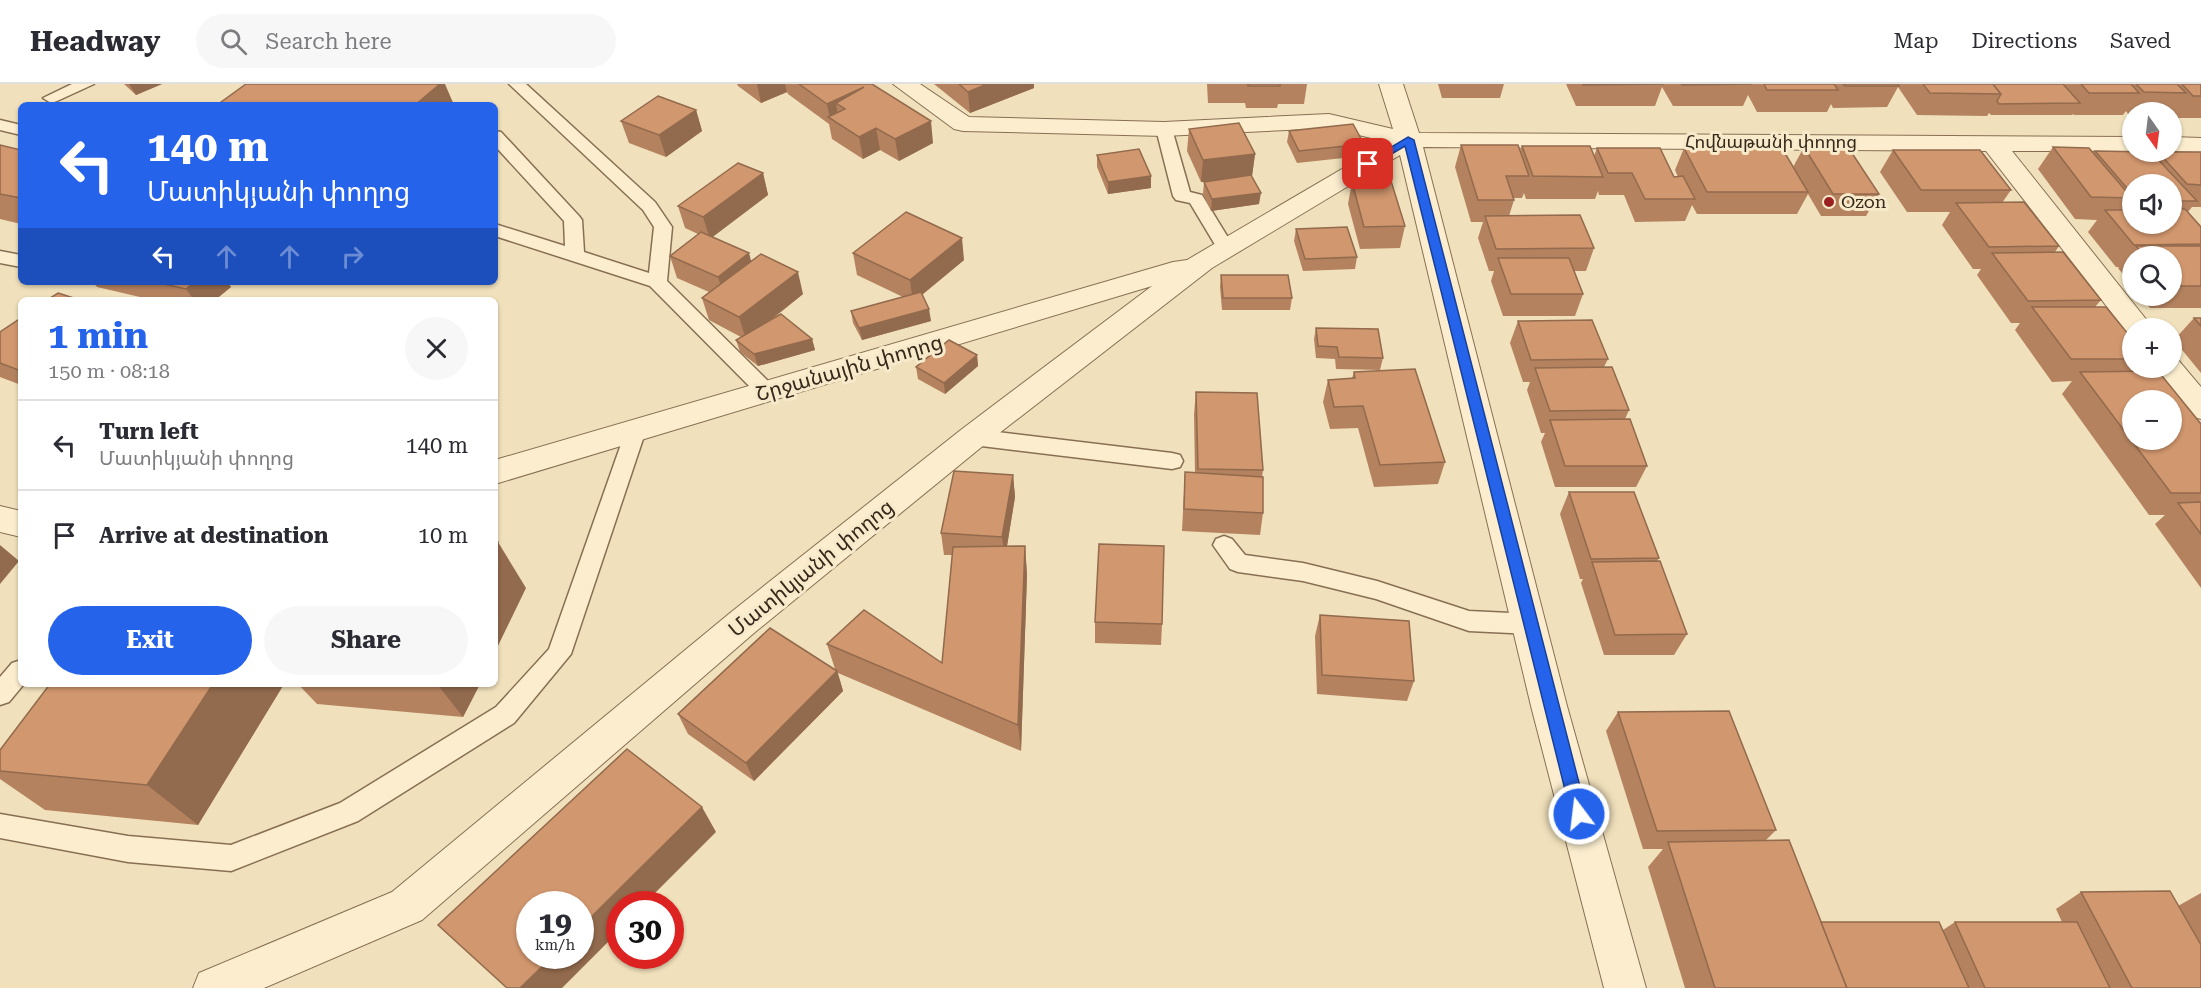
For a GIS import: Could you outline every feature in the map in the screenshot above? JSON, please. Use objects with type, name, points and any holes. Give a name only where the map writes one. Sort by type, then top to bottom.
[{"type":"street","points":[[905,84],[963,124],[1164,129],[1329,121],[1408,140]]},
{"type":"street","points":[[1391,84],[1408,140],[1531,624],[1549,705],[1625,988]]},
{"type":"street","name":"Հովնաթանի փողոց","points":[[1408,140],[2122,144]]},
{"type":"street","name":"Մատիկյանի փողոց","points":[[214,988],[407,906],[742,623],[973,437],[1214,256],[1408,140]]},
{"type":"street","points":[[1993,143],[2131,318]]},
{"type":"street","points":[[2182,144],[2201,145]]},
{"type":"street","name":"Շրջանային փողոց","points":[[498,471],[1214,256]]},
{"type":"street","points":[[2177,378],[2201,408]]},
{"type":"street","points":[[0,519],[18,523]]},
{"type":"lane","points":[[37,84],[57,101],[86,84]]},
{"type":"lane","points":[[517,84],[649,206],[663,227],[657,282]]},
{"type":"lane","points":[[0,125],[18,129]]},
{"type":"lane","points":[[1164,129],[1182,196],[1196,199],[1214,256]]},
{"type":"lane","points":[[498,139],[573,220],[575,257]]},
{"type":"lane","points":[[498,231],[657,282],[767,392]]},
{"type":"lane","points":[[0,257],[18,260]]},
{"type":"lane","points":[[0,826],[128,849],[231,858],[349,812],[486,727],[505,715],[559,654],[636,430]]},
{"type":"lane","points":[[973,437],[1172,461]]},
{"type":"lane","points":[[1224,545],[1238,563],[1303,572],[1377,590],[1469,621],[1531,624]]},
{"type":"lane","points":[[0,694],[18,673]]},
{"type":"building","points":[[246,84],[440,84],[419,102],[221,102]]},
{"type":"building","points":[[799,84],[872,84],[931,121],[895,139],[876,128],[859,137],[828,117],[845,109],[836,103],[864,87],[827,104]]},
{"type":"building","points":[[959,84],[987,84],[968,92]]},
{"type":"building","points":[[1248,84],[1280,84],[1280,86],[1248,86]]},
{"type":"building","points":[[1583,84],[1664,84],[1583,85]]},
{"type":"building","points":[[1681,84],[1752,84],[1682,85]]},
{"type":"building","points":[[1764,84],[1834,84],[1838,90],[1767,90]]},
{"type":"building","points":[[1843,84],[1898,84],[1899,86],[1845,86]]},
{"type":"building","points":[[1923,84],[1993,84],[2001,94],[1930,93]]},
{"type":"building","points":[[1993,84],[2063,84],[2080,103],[1999,104],[1997,101],[2001,94]]},
{"type":"building","points":[[2081,84],[2131,84],[2139,93],[2089,93]]},
{"type":"building","points":[[2136,84],[2177,84],[2186,93],[2144,92]]},
{"type":"building","points":[[2182,84],[2201,84],[2201,96],[2193,96]]},
{"type":"building","points":[[658,96],[696,110],[659,135],[621,121]]},
{"type":"building","points":[[1239,123],[1255,154],[1203,160],[1189,129]]},
{"type":"building","points":[[1353,124],[1364,144],[1299,151],[1289,131]]},
{"type":"building","points":[[0,145],[18,149],[18,197],[0,194]]},
{"type":"building","points":[[1461,145],[1518,145],[1529,176],[1506,176],[1514,200],[1478,200]]},
{"type":"building","points":[[1522,146],[1590,146],[1603,177],[1533,176]]},
{"type":"building","points":[[1804,147],[1848,147],[1879,194],[1833,194]]},
{"type":"building","points":[[2053,147],[2089,148],[2122,186],[2122,198],[2091,197]]},
{"type":"building","points":[[1597,148],[1660,148],[1674,177],[1683,176],[1695,199],[1645,199],[1632,173],[1608,173]]},
{"type":"building","points":[[1684,148],[1782,148],[1808,192],[1707,192]]},
{"type":"building","points":[[1139,149],[1151,176],[1108,182],[1097,155]]},
{"type":"building","points":[[1893,150],[1980,150],[2011,190],[1921,190]]},
{"type":"building","points":[[2095,151],[2122,151],[2122,162],[2160,162],[2172,174],[2122,174],[2122,182]]},
{"type":"building","points":[[2182,152],[2201,152],[2201,185],[2187,184],[2182,178],[2182,174],[2178,174],[2167,162],[2182,162]]},
{"type":"building","points":[[738,163],[763,173],[703,217],[678,206]]},
{"type":"building","points":[[1251,175],[1261,193],[1212,199],[1204,182]]},
{"type":"building","points":[[1391,181],[1405,226],[1364,227],[1352,182]]},
{"type":"building","points":[[2182,185],[2197,201],[2182,201]]},
{"type":"building","points":[[2024,202],[2059,246],[1989,247],[1956,203]]},
{"type":"building","points":[[2182,209],[2185,209],[2201,227],[2201,244],[2134,245],[2125,234],[2182,234]]},
{"type":"building","points":[[2105,210],[2122,210],[2122,231]]},
{"type":"building","points":[[906,212],[962,238],[910,280],[853,253]]},
{"type":"building","points":[[1580,215],[1594,248],[1496,249],[1485,216]]},
{"type":"building","points":[[1347,227],[1357,257],[1305,259],[1296,229]]},
{"type":"building","points":[[701,232],[749,253],[718,277],[670,256]]},
{"type":"building","points":[[2182,246],[2201,246],[2201,286],[2182,286]]},
{"type":"building","points":[[2063,252],[2101,300],[2028,301],[1992,253]]},
{"type":"building","points":[[761,254],[798,272],[739,317],[702,298]]},
{"type":"building","points":[[1498,258],[1569,258],[1583,294],[1511,294]]},
{"type":"building","points":[[1221,275],[1288,275],[1292,298],[1223,298]]},
{"type":"building","points":[[168,285],[191,285],[186,289]]},
{"type":"building","points":[[921,292],[929,309],[859,328],[851,311]]},
{"type":"building","points":[[58,293],[71,297],[52,297]]},
{"type":"building","points":[[2032,307],[2106,307],[2122,327],[2122,359],[2071,359]]},
{"type":"building","points":[[781,314],[812,339],[754,354],[736,340]]},
{"type":"building","points":[[2194,318],[2201,318],[2201,326]]},
{"type":"building","points":[[18,320],[18,370],[0,363],[0,332]]},
{"type":"building","points":[[1592,320],[1608,359],[1531,360],[1518,321]]},
{"type":"building","points":[[1316,328],[1378,329],[1383,358],[1339,357],[1337,347],[1318,346]]},
{"type":"building","points":[[949,340],[977,355],[944,383],[916,367]]},
{"type":"building","points":[[1612,367],[1629,410],[1550,411],[1535,368]]},
{"type":"building","points":[[1415,369],[1445,462],[1380,465],[1363,406],[1334,407],[1328,380],[1355,378],[1354,372]]},
{"type":"building","points":[[2122,371],[2122,378],[2164,378],[2173,390],[2122,390],[2122,428],[2080,372]]},
{"type":"building","points":[[1196,392],[1257,393],[1263,470],[1198,469]]},
{"type":"building","points":[[2182,401],[2201,424],[2201,493],[2171,493],[2139,450],[2182,450]]},
{"type":"building","points":[[1630,419],[1647,466],[1565,466],[1550,420]]},
{"type":"building","points":[[954,471],[1013,475],[1002,537],[941,533]]},
{"type":"building","points":[[1185,472],[1263,477],[1263,513],[1184,509]]},
{"type":"building","points":[[1569,492],[1634,492],[1659,558],[1591,559]]},
{"type":"building","points":[[2201,502],[2201,534],[2178,503]]},
{"type":"building","points":[[1099,544],[1164,546],[1162,624],[1095,622]]},
{"type":"building","points":[[1025,546],[1018,725],[827,644],[864,610],[942,663],[953,547]]},
{"type":"building","points":[[1660,561],[1687,634],[1615,635],[1592,562]]},
{"type":"building","points":[[1320,615],[1409,621],[1414,681],[1322,675]]},
{"type":"building","points":[[770,628],[837,671],[746,763],[678,714]]},
{"type":"building","points":[[48,687],[211,687],[147,785],[0,771],[0,750]]},
{"type":"building","points":[[1729,711],[1776,830],[1657,831],[1618,712]]},
{"type":"building","points":[[627,749],[702,807],[617,891],[606,891],[606,902],[594,914],[594,891],[516,891],[516,969],[540,969],[520,988],[507,988],[438,925]]},
{"type":"building","points":[[1789,840],[1847,988],[1715,988],[1668,842]]},
{"type":"building","points":[[2170,891],[2201,945],[2201,988],[2132,988],[2081,892]]},
{"type":"building","points":[[1821,922],[1939,922],[1969,988],[1847,988]]},
{"type":"building","points":[[1955,922],[2077,922],[2110,988],[1985,988]]},
{"type":"place","name":"Ozon","points":[[1829,202]]},
{"type":"route","points":[[1368,164],[1408,140],[1531,624],[1549,705],[1579,814]]}]
